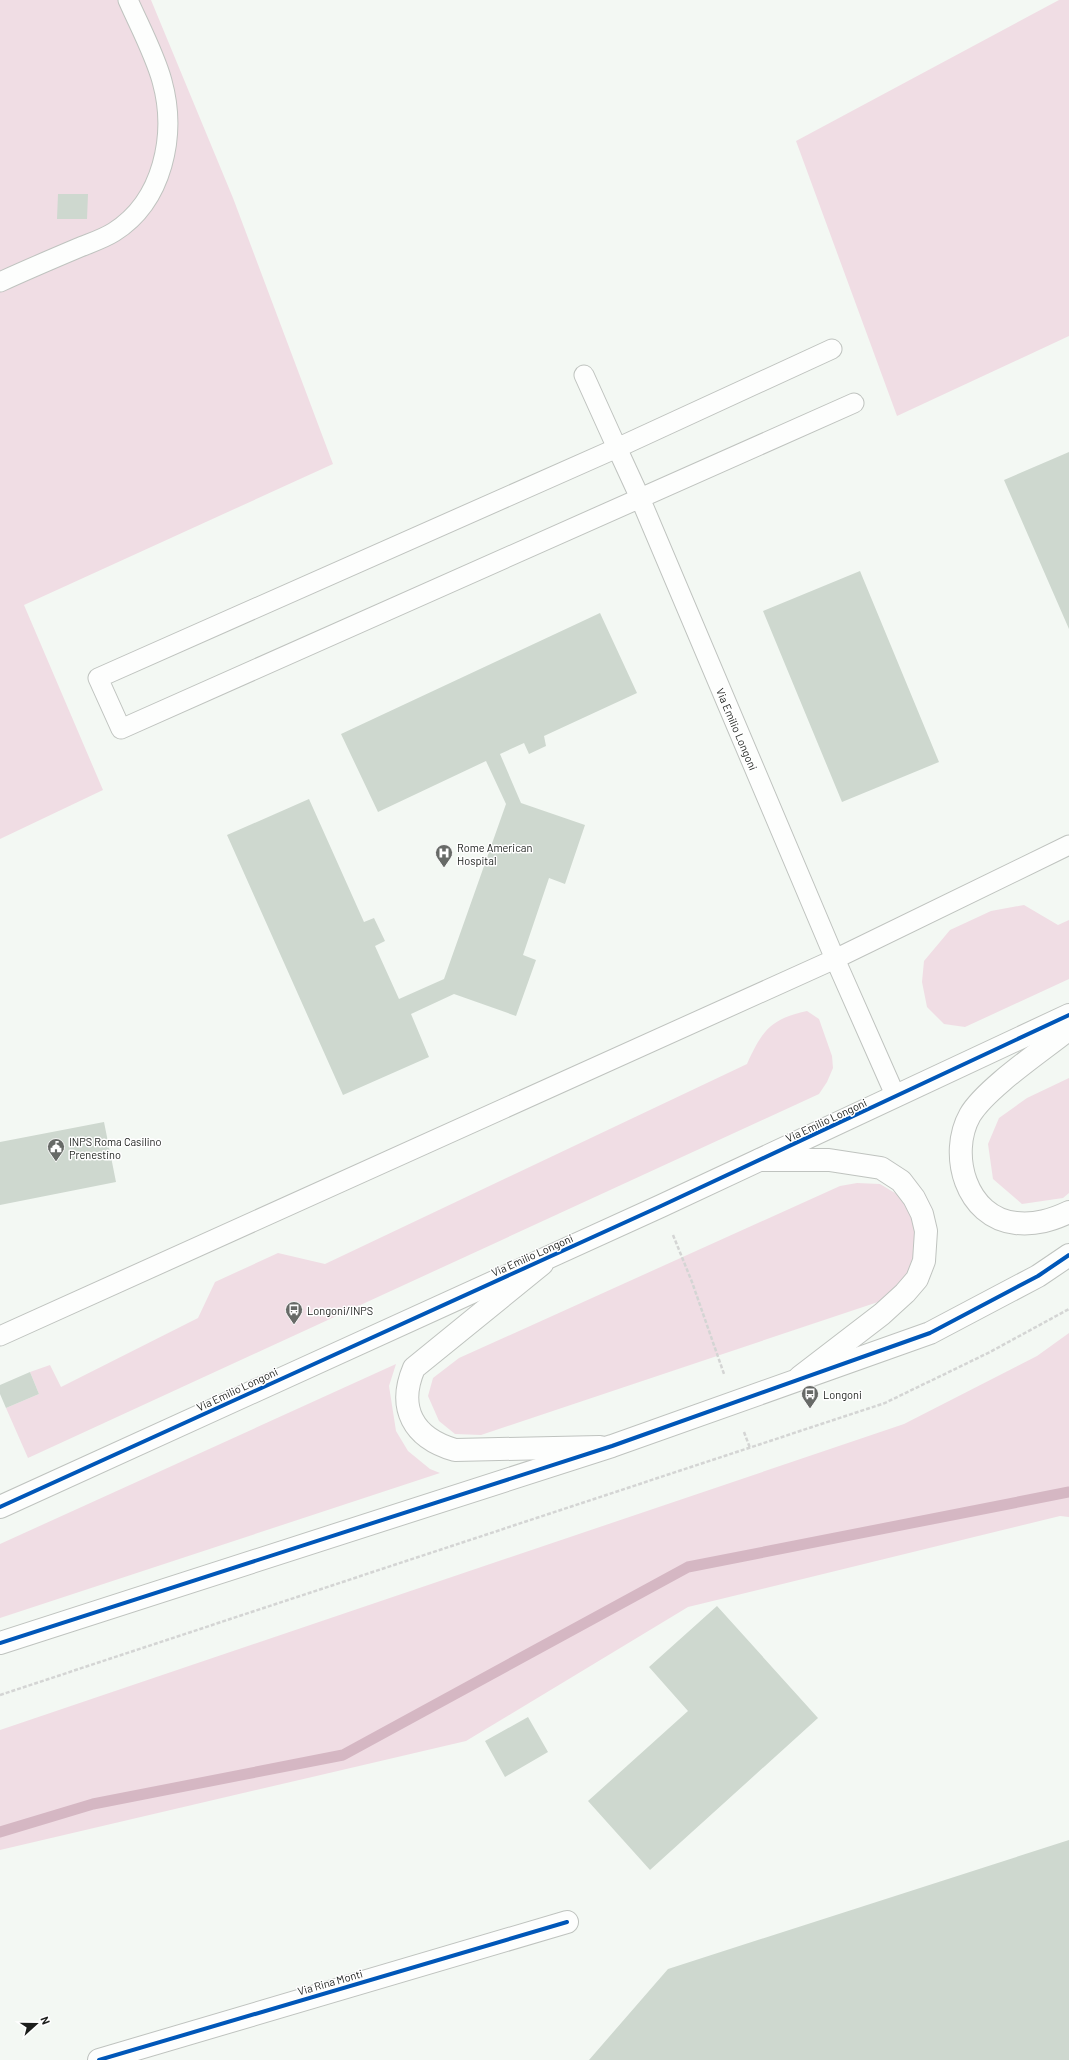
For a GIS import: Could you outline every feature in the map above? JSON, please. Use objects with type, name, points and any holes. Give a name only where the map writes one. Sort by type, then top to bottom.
[{"type":"street","name":"Via Emilio Longoni","points":[[0,1507],[661,1206],[1069,1015]]},
{"type":"street","points":[[1069,1029],[1000,1083],[976,1107],[966,1126],[960,1151],[964,1178],[970,1191],[979,1204],[994,1215],[1015,1223],[1031,1224],[1049,1221],[1069,1212]]},
{"type":"street","points":[[760,1160],[829,1160],[881,1168],[900,1181],[914,1198],[922,1214],[926,1231],[924,1261],[917,1279],[905,1293],[882,1314],[795,1382]]},
{"type":"street","points":[[0,1643],[612,1446],[795,1382],[930,1333],[1038,1276],[1069,1255]]},
{"type":"street","points":[[552,1256],[414,1368],[406,1392],[408,1408],[414,1422],[423,1434],[438,1444],[455,1450],[468,1451],[612,1446]]},
{"type":"street","name":"Via Rina Monti","points":[[99,2060],[567,1922]]},
{"type":"lane","points":[[0,282],[112,233],[138,212],[153,192],[166,146],[166,104],[162,80],[128,0]]},
{"type":"lane","points":[[832,349],[617,448],[98,678],[121,729],[854,403]]},
{"type":"lane","name":"Via Emilio Longoni","points":[[584,374],[640,498],[835,959],[896,1097]]},
{"type":"lane","points":[[0,1336],[835,959],[1069,845]]},
{"type":"path","points":[[661,1206],[692,1282],[750,1448]]},
{"type":"path","points":[[0,1695],[885,1403],[990,1352],[1069,1309]]},
{"type":"shaded area","points":[[0,0],[151,0],[233,198],[333,464],[24,605],[103,790],[0,839]]},
{"type":"shaded area","points":[[1059,0],[1069,0],[1069,336],[897,416],[796,141]]},
{"type":"shaded area","points":[[1024,905],[1058,925],[1069,920],[1069,979],[965,1027],[944,1024],[927,1007],[922,982],[924,961],[950,930],[991,911]]},
{"type":"shaded area","points":[[807,1011],[819,1019],[832,1056],[833,1068],[827,1082],[819,1094],[28,1458],[6,1408],[39,1394],[30,1372],[50,1365],[61,1387],[198,1318],[215,1282],[278,1253],[325,1264],[747,1064],[758,1043],[769,1028],[784,1018]]},
{"type":"shaded area","points":[[1069,1078],[1069,1193],[1063,1198],[1022,1204],[993,1179],[988,1144],[999,1118],[1027,1098]]},
{"type":"shaded area","points":[[857,1183],[880,1184],[900,1196],[914,1214],[920,1237],[910,1277],[881,1301],[481,1435],[455,1434],[439,1421],[428,1396],[433,1378],[459,1358],[840,1186]]},
{"type":"shaded area","points":[[1069,1333],[1069,1517],[1060,1516],[688,1607],[466,1741],[0,1850],[0,1730],[904,1424],[1037,1356]]},
{"type":"shaded area","points":[[396,1364],[389,1386],[396,1431],[408,1451],[430,1469],[440,1473],[0,1618],[0,1544]]},
{"type":"building","points":[[58,194],[88,194],[87,219],[57,219]]},
{"type":"building","points":[[1069,452],[1069,629],[1004,480]]},
{"type":"building","points":[[860,571],[939,762],[842,802],[763,611]]},
{"type":"building","points":[[600,613],[637,693],[544,736],[546,746],[529,754],[524,743],[500,754],[521,803],[585,825],[565,884],[549,878],[523,955],[536,960],[516,1016],[454,994],[411,1014],[429,1057],[343,1095],[227,835],[309,799],[364,922],[374,918],[385,941],[375,946],[399,999],[444,979],[506,804],[486,761],[378,812],[341,734]]},
{"type":"building","name":"INPS Roma Casilino Prenestino","points":[[104,1122],[116,1182],[0,1205],[0,1142]]},
{"type":"building","points":[[30,1372],[39,1394],[6,1408],[0,1394],[0,1385]]},
{"type":"building","points":[[717,1606],[818,1718],[650,1870],[588,1801],[688,1711],[649,1667]]},
{"type":"building","points":[[528,1717],[548,1752],[505,1777],[485,1741]]},
{"type":"building","points":[[1069,1840],[1069,2060],[589,2060],[668,1969]]},
{"type":"waterway","points":[[0,1832],[93,1804],[343,1755],[688,1567],[1069,1492]]},
{"type":"cycle path","points":[[0,1507],[661,1206],[1069,1015]]},
{"type":"cycle path","points":[[0,1643],[612,1446],[930,1333],[1038,1276],[1069,1255]]},
{"type":"cycle path","points":[[99,2060],[567,1922]]},
{"type":"place","name":"Rome American Hospital","points":[[444,868]]},
{"type":"place","name":"INPS Roma Casilino Prenestino","points":[[56,1162]]},
{"type":"place","name":"Longoni/INPS","points":[[294,1325]]},
{"type":"place","name":"Longoni","points":[[810,1409]]}]
